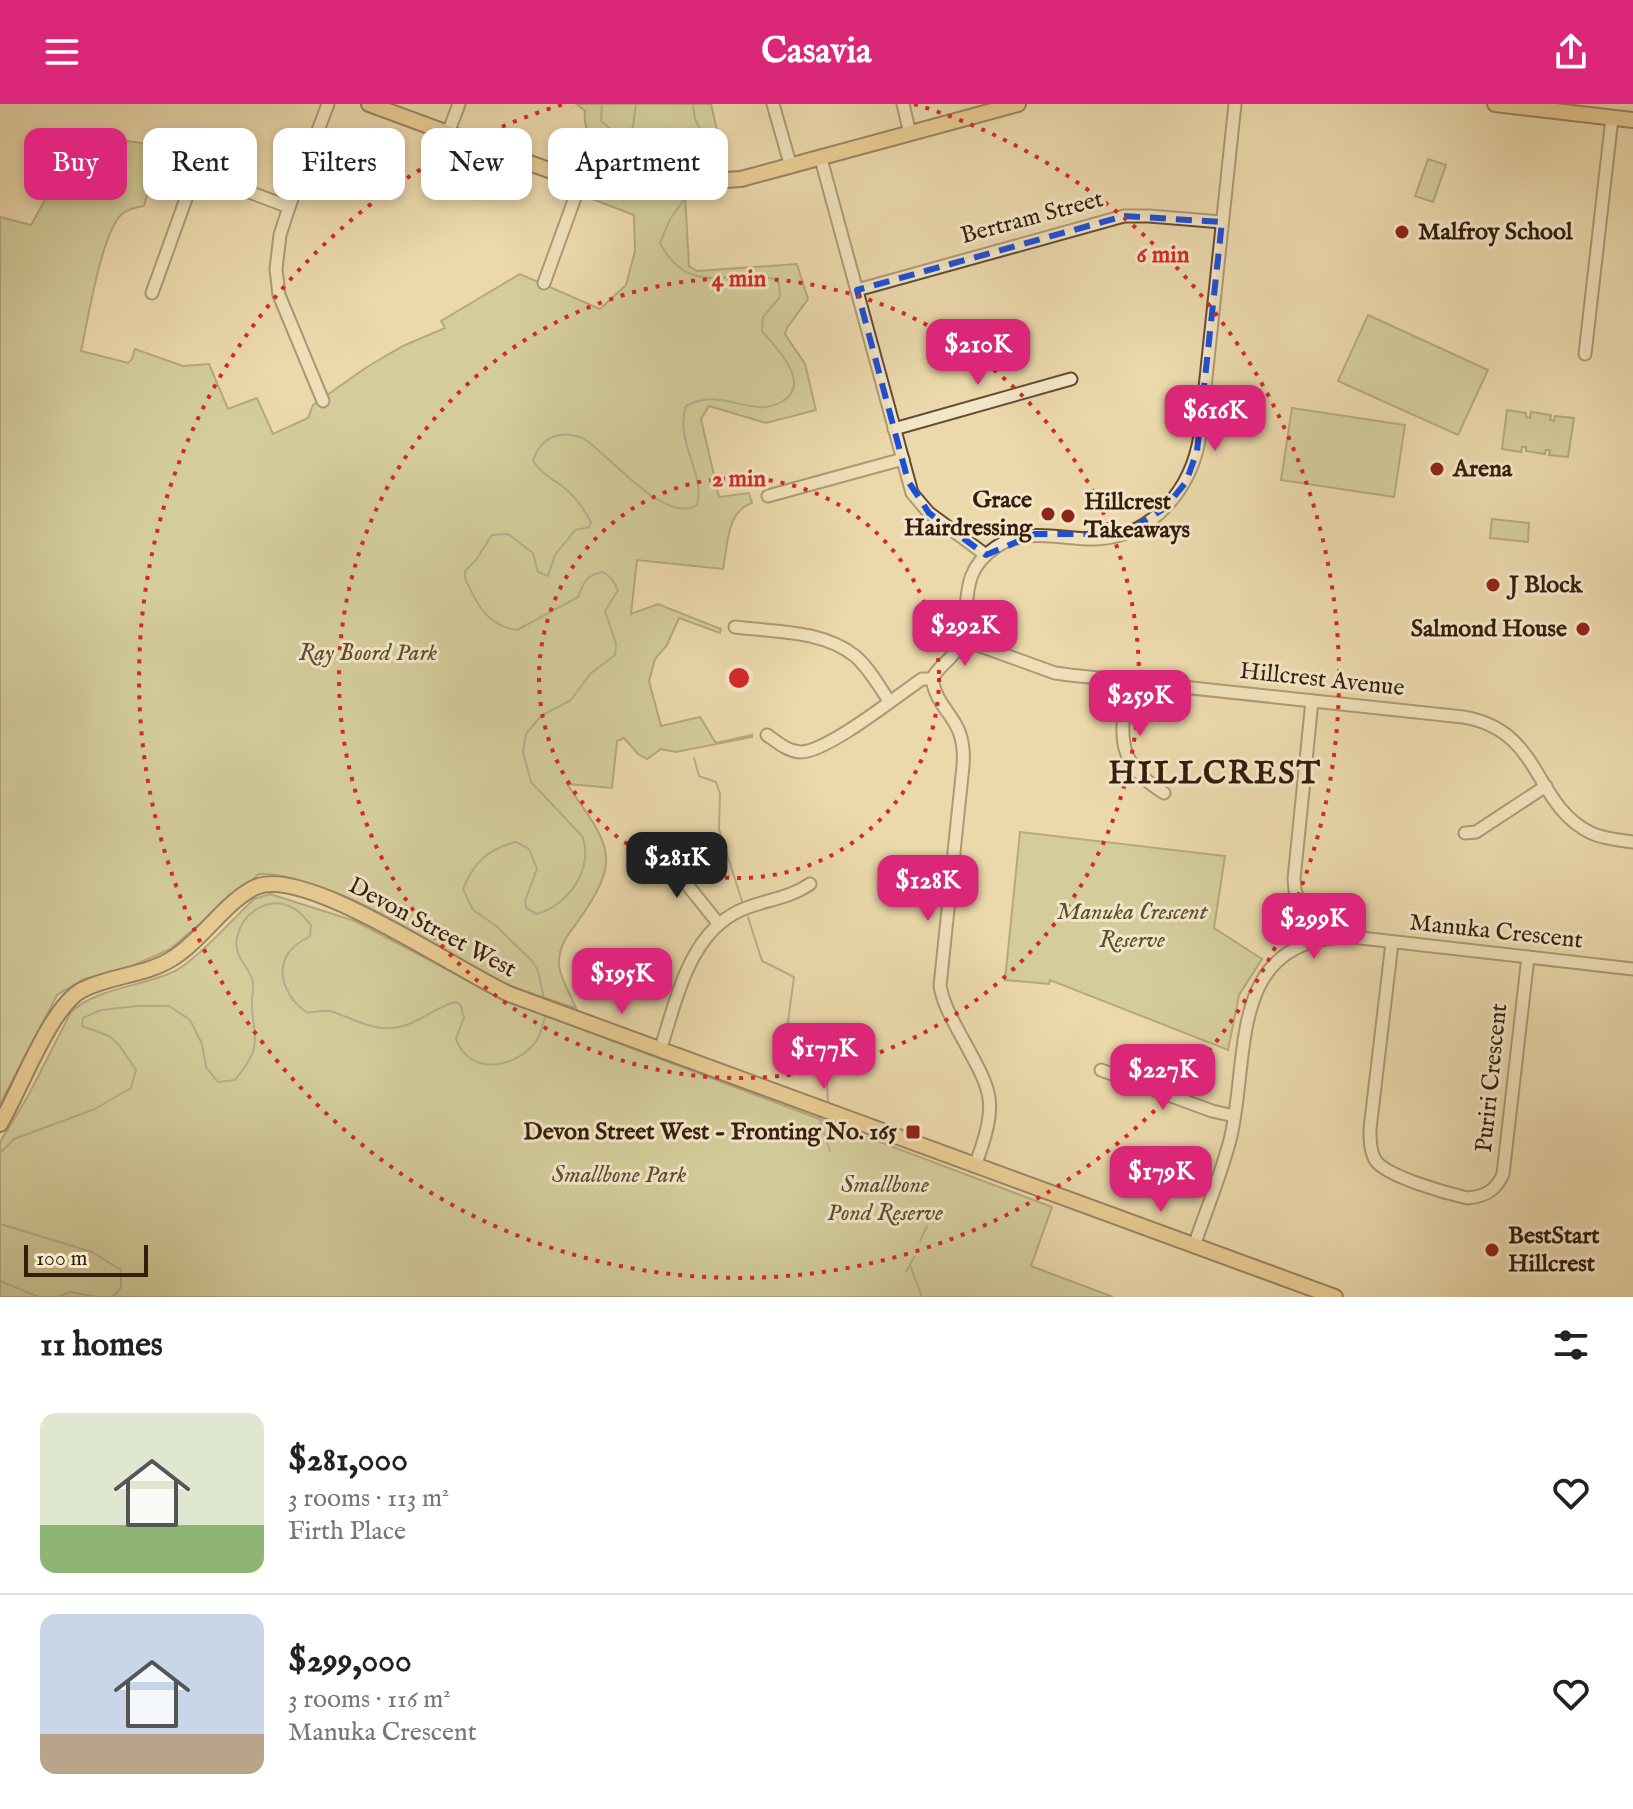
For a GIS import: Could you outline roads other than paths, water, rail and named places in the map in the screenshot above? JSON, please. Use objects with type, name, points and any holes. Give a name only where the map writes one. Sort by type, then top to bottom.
[{"type":"main road","points":[[369,104],[434,128]]},
{"type":"main road","points":[[728,180],[791,167],[1018,104]]},
{"type":"main road","points":[[1495,104],[1633,120]]},
{"type":"main road","name":"Devon Street West","points":[[0,1124],[54,1020],[69,1000],[93,986],[166,963],[188,948],[247,892],[263,884],[288,886],[356,909],[470,975],[528,1001],[1194,1246],[1316,1294],[1335,1297]]},
{"type":"street","points":[[323,401],[279,295],[276,269],[277,252],[289,207],[328,104]]},
{"type":"street","points":[[450,128],[459,104]]},
{"type":"street","points":[[773,104],[791,167]]},
{"type":"street","points":[[903,104],[910,134]]},
{"type":"street","points":[[975,1166],[990,1124],[990,1096],[982,1074],[947,1008],[940,986],[963,741],[957,722],[934,688],[932,679],[954,655],[961,639],[968,587],[986,555],[1003,543],[1035,534],[1095,539],[1124,534],[1152,518],[1177,496],[1186,482],[1197,451],[1235,104]]},
{"type":"street","points":[[1585,354],[1612,118]]},
{"type":"street","points":[[821,159],[908,481],[929,513],[986,555]]},
{"type":"street","points":[[257,195],[289,207]]},
{"type":"street","points":[[152,293],[186,200]]},
{"type":"street","points":[[544,283],[574,200]]},
{"type":"street","name":"Bertram Street","points":[[857,290],[1124,216],[1222,222]]},
{"type":"street","points":[[894,429],[1071,379]]},
{"type":"street","points":[[768,496],[903,459]]},
{"type":"street","points":[[735,627],[812,637],[842,647],[864,666],[889,701]]},
{"type":"street","name":"Hillcrest Avenue","points":[[961,639],[1055,673],[1463,717],[1490,723],[1523,749],[1546,786],[1579,826],[1603,837],[1633,842]]},
{"type":"street","points":[[767,735],[790,750],[810,751],[833,740],[922,679],[932,679]]},
{"type":"street","points":[[1128,681],[1122,732],[1127,756],[1141,778],[1164,793]]},
{"type":"street","points":[[1312,701],[1294,879],[1313,942]]},
{"type":"street","points":[[1465,833],[1476,832],[1546,786]]},
{"type":"street","points":[[664,856],[718,923]]},
{"type":"street","points":[[660,1050],[691,961],[699,945],[718,923],[743,909],[796,894],[810,884]]},
{"type":"street","name":"Manuka Crescent","points":[[1194,1246],[1227,1150],[1251,1002],[1261,983],[1279,961],[1313,942],[1352,937],[1633,969]]},
{"type":"street","name":"Puriri Crescent","points":[[1392,943],[1370,1129],[1372,1151],[1376,1161],[1390,1172],[1467,1198],[1477,1198],[1494,1189],[1503,1174],[1528,957]]},
{"type":"street","points":[[1101,1070],[1212,1111],[1234,1116]]},
{"type":"waterway","points":[[602,104],[601,121],[617,135],[629,132],[633,126],[636,104]]},
{"type":"waterway","points":[[693,104],[700,128]]},
{"type":"waterway","points":[[544,999],[538,971],[532,961],[495,925],[473,910],[463,889],[483,858],[497,848],[516,842],[529,849],[537,869],[525,901],[526,908],[537,914],[548,910],[576,884],[585,860],[582,836],[531,782],[523,752],[526,734],[541,716],[571,700],[591,673],[615,655],[616,644],[605,611],[618,590],[612,579],[603,572],[593,575],[584,583],[578,597],[517,630],[496,623],[486,614],[467,583],[465,571],[492,535],[508,534],[533,553],[538,572],[548,576],[555,555],[575,530],[589,527],[591,522],[575,498],[533,461],[541,446],[552,437],[566,434],[583,438],[653,497],[684,509],[697,505],[699,493],[684,432],[686,406],[713,399],[767,407],[781,402],[790,394],[794,386],[789,366],[762,331],[763,317],[780,297],[779,283],[767,277],[704,277],[688,273],[673,262],[660,243],[670,219],[684,200]]},
{"type":"waterway","points":[[694,758],[699,776],[716,782],[720,794],[719,829],[742,901]]},
{"type":"waterway","points":[[0,1153],[14,1139],[95,1109],[131,1088],[136,1070],[119,1045],[109,1036],[82,1026],[83,1018],[101,1010],[169,1006],[190,1020],[202,1044],[206,1067],[218,1082],[235,1080],[253,1053],[255,1038],[253,982],[239,956],[237,937],[251,913],[266,905],[284,904],[300,913],[311,925],[310,936],[296,945],[283,965],[286,989],[308,1013],[330,1011],[369,1025],[392,1028],[409,1024],[455,1002],[460,1004],[464,1017],[456,1039],[463,1051],[471,1059],[492,1065],[515,1059],[526,1052],[535,1043],[546,1013]]},
{"type":"waterway","points":[[748,917],[762,961],[794,977],[787,1029],[821,1043],[825,1051],[828,1101]]},
{"type":"waterway","points":[[819,1118],[830,1151]]},
{"type":"waterway","points":[[0,1224],[92,1252],[121,1270],[121,1288],[112,1297]]},
{"type":"waterway","points":[[920,1241],[927,1226]]},
{"type":"waterway","points":[[906,1272],[914,1257]]},
{"type":"waterway","points":[[910,1265],[922,1297]]},
{"type":"waterway","points":[[0,1281],[39,1297]]},
{"type":"waterway","points":[[57,1297],[70,1292],[98,1297]]},
{"type":"place","name":"Malfroy School","points":[[1402,232]]},
{"type":"place","name":"Arena","points":[[1437,469]]},
{"type":"place","name":"Grace Hairdressing","points":[[1048,514]]},
{"type":"place","name":"Hillcrest Takeaways","points":[[1068,516]]},
{"type":"place","name":"J Block","points":[[1493,585]]},
{"type":"place","name":"Salmond House","points":[[1583,629]]},
{"type":"place","name":"Devon Street West - Fronting No. 165","points":[[913,1132]]},
{"type":"place","name":"BestStart Hillcrest","points":[[1492,1250]]},
{"type":"district","name":"HILLCREST","points":[[1215,774]]},
{"type":"park label","name":"Ray Boord Park","points":[[368,653]]},
{"type":"park label","name":"Manuka Crescent Reserve","points":[[1132,926]]},
{"type":"park label","name":"Smallbone Park","points":[[619,1175]]},
{"type":"park label","name":"Smallbone Pond Reserve","points":[[885,1199]]}]
